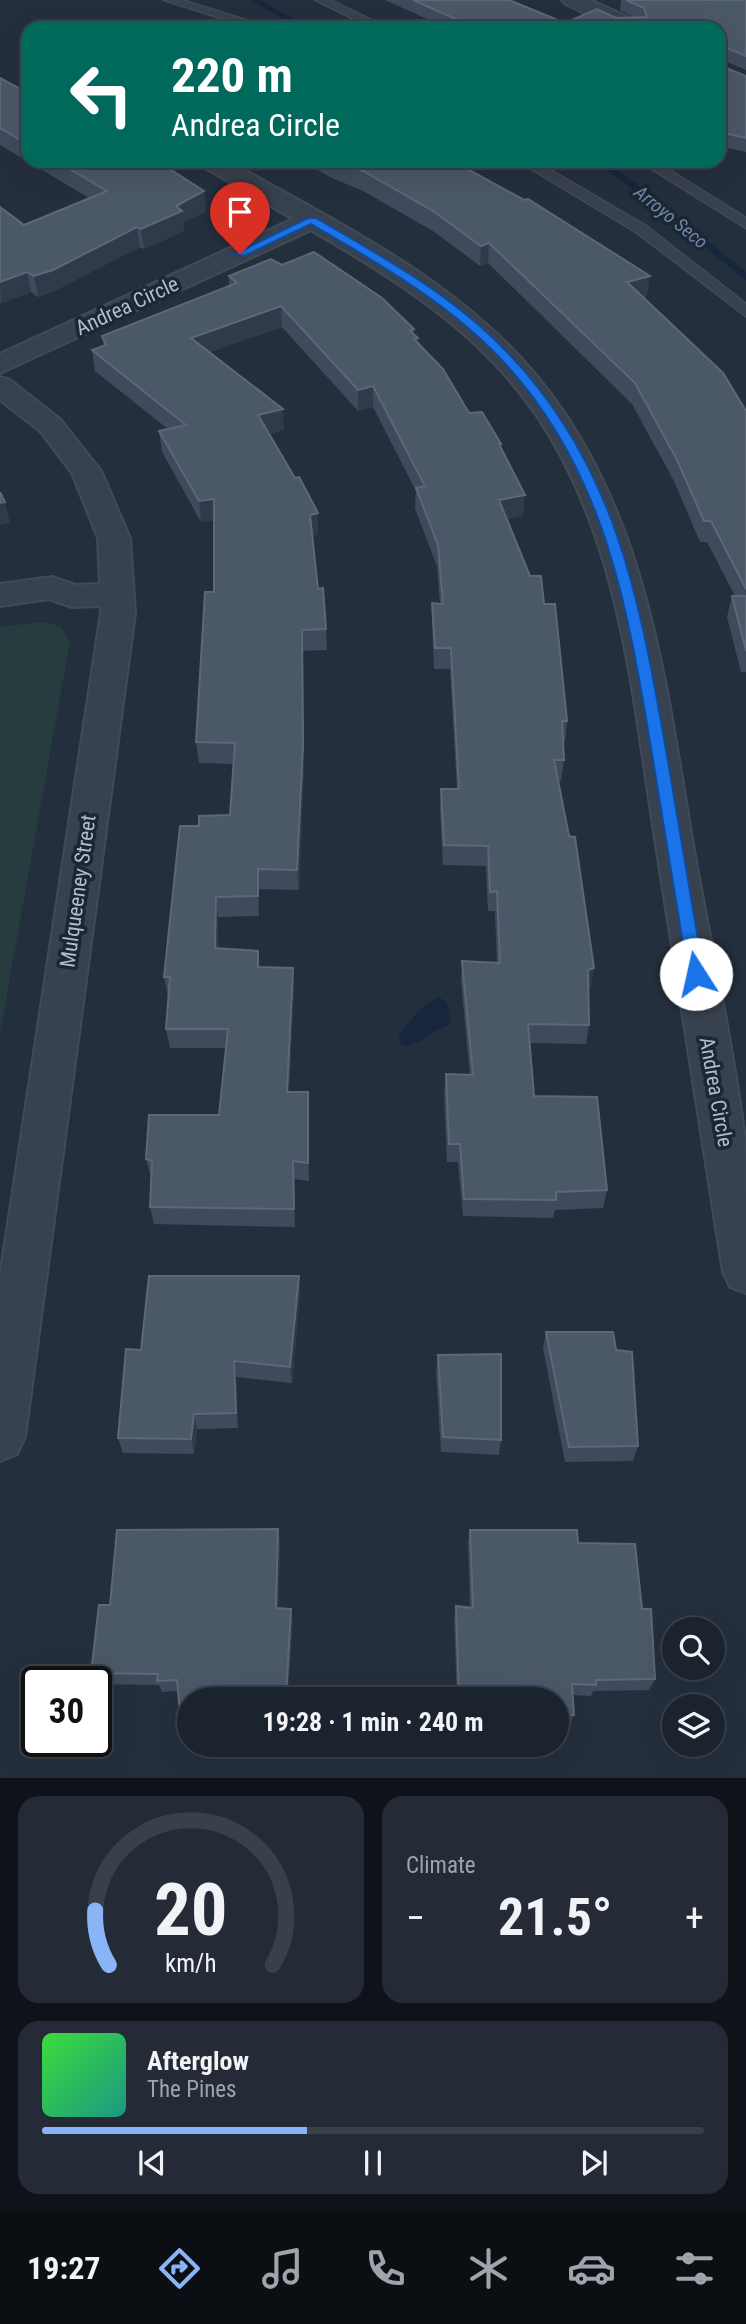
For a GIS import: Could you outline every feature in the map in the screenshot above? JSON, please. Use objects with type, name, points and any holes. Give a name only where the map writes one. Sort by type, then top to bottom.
[{"type":"street","points":[[573,0],[618,21]]},
{"type":"street","points":[[223,168],[312,220]]},
{"type":"street","name":"Andrea Circle","points":[[0,365],[312,220],[403,273],[459,313],[502,354],[551,415],[588,477],[615,542],[637,621],[746,1272]]},
{"type":"street","name":"Mulqueeney Street","points":[[0,386],[50,425],[86,471],[114,538],[118,613],[2,1408]]},
{"type":"street","points":[[0,595],[52,588],[72,596],[117,594]]},
{"type":"street","points":[[0,618],[60,611],[72,596]]},
{"type":"lane","points":[[170,0],[241,21]]},
{"type":"lane","points":[[321,0],[367,21]]},
{"type":"lane","points":[[539,168],[583,190],[698,268],[746,312]]},
{"type":"lane","points":[[657,168],[746,224]]},
{"type":"green space","points":[[41,622],[60,626],[70,641],[0,1033],[0,627]]},
{"type":"water","points":[[440,998],[447,1002],[451,1024],[405,1047],[399,1042],[399,1035],[422,1008]]},
{"type":"building","points":[[413,0],[509,0],[560,21],[460,21]]},
{"type":"building","points":[[626,0],[746,0],[746,56],[726,48],[726,21],[570,21],[597,9],[616,18],[647,17],[644,8]]},
{"type":"building","points":[[726,68],[746,76],[746,138],[726,134]]},
{"type":"building","points":[[0,78],[21,89],[21,140],[0,128]]},
{"type":"building","points":[[68,168],[168,168],[204,191],[176,206],[182,211],[141,229],[137,227],[53,270],[34,276],[27,272],[0,282],[0,207],[24,225],[107,191]]},
{"type":"building","points":[[356,168],[466,168],[524,200],[528,199],[650,276],[627,282],[723,373],[746,411],[746,589],[711,521],[704,521],[677,460],[635,383],[489,243],[481,246],[433,211]]},
{"type":"building","points":[[314,252],[382,298],[414,329],[410,331],[418,338],[414,339],[443,369],[469,413],[482,412],[501,444],[525,495],[499,500],[530,576],[541,576],[544,604],[555,604],[567,721],[562,721],[564,760],[554,760],[569,836],[575,837],[594,968],[588,970],[589,1025],[528,1024],[534,1096],[597,1097],[607,1190],[556,1192],[556,1200],[464,1199],[460,1144],[449,1144],[446,1074],[473,1075],[462,961],[500,963],[497,891],[490,892],[488,846],[444,845],[441,789],[459,789],[451,648],[435,648],[432,603],[443,604],[438,545],[416,488],[425,486],[373,386],[358,390],[281,306],[191,338],[283,409],[258,415],[295,478],[299,477],[318,513],[310,515],[318,589],[323,588],[326,629],[302,630],[303,744],[297,870],[258,869],[258,896],[216,897],[215,948],[258,951],[258,967],[293,968],[287,1092],[308,1092],[308,1163],[293,1161],[294,1209],[150,1207],[152,1161],[146,1159],[149,1115],[219,1115],[228,1029],[166,1029],[170,977],[164,977],[180,826],[199,826],[199,816],[230,815],[235,743],[196,742],[205,592],[214,592],[214,499],[199,501],[159,431],[186,425],[92,350],[106,345],[102,336],[237,283],[229,276],[271,259],[282,265]]},
{"type":"building","points":[[732,596],[746,596],[746,651]]},
{"type":"building","points":[[149,1276],[299,1276],[290,1367],[234,1361],[236,1413],[194,1414],[191,1439],[118,1438],[126,1349],[141,1350]]},
{"type":"building","points":[[546,1332],[613,1332],[616,1350],[632,1352],[638,1446],[569,1447]]},
{"type":"building","points":[[501,1354],[501,1440],[443,1437],[438,1355]]},
{"type":"building","points":[[278,1529],[276,1608],[291,1609],[287,1687],[178,1687],[177,1680],[157,1681],[158,1674],[112,1673],[112,1666],[92,1666],[99,1605],[110,1605],[117,1530]]},
{"type":"building","points":[[470,1530],[577,1530],[578,1543],[635,1544],[642,1609],[651,1609],[655,1679],[596,1680],[596,1685],[572,1684],[574,1715],[569,1715],[569,1687],[459,1687],[456,1606],[473,1608]]},
{"type":"waterway","name":"Arroyo Seco","points":[[254,0],[293,21]]},
{"type":"waterway","name":"Arroyo Seco","points":[[610,168],[746,277]]},
{"type":"route","points":[[240,254],[312,220],[403,273],[459,313],[502,354],[551,415],[588,477],[615,542],[637,621],[696,974]]}]
